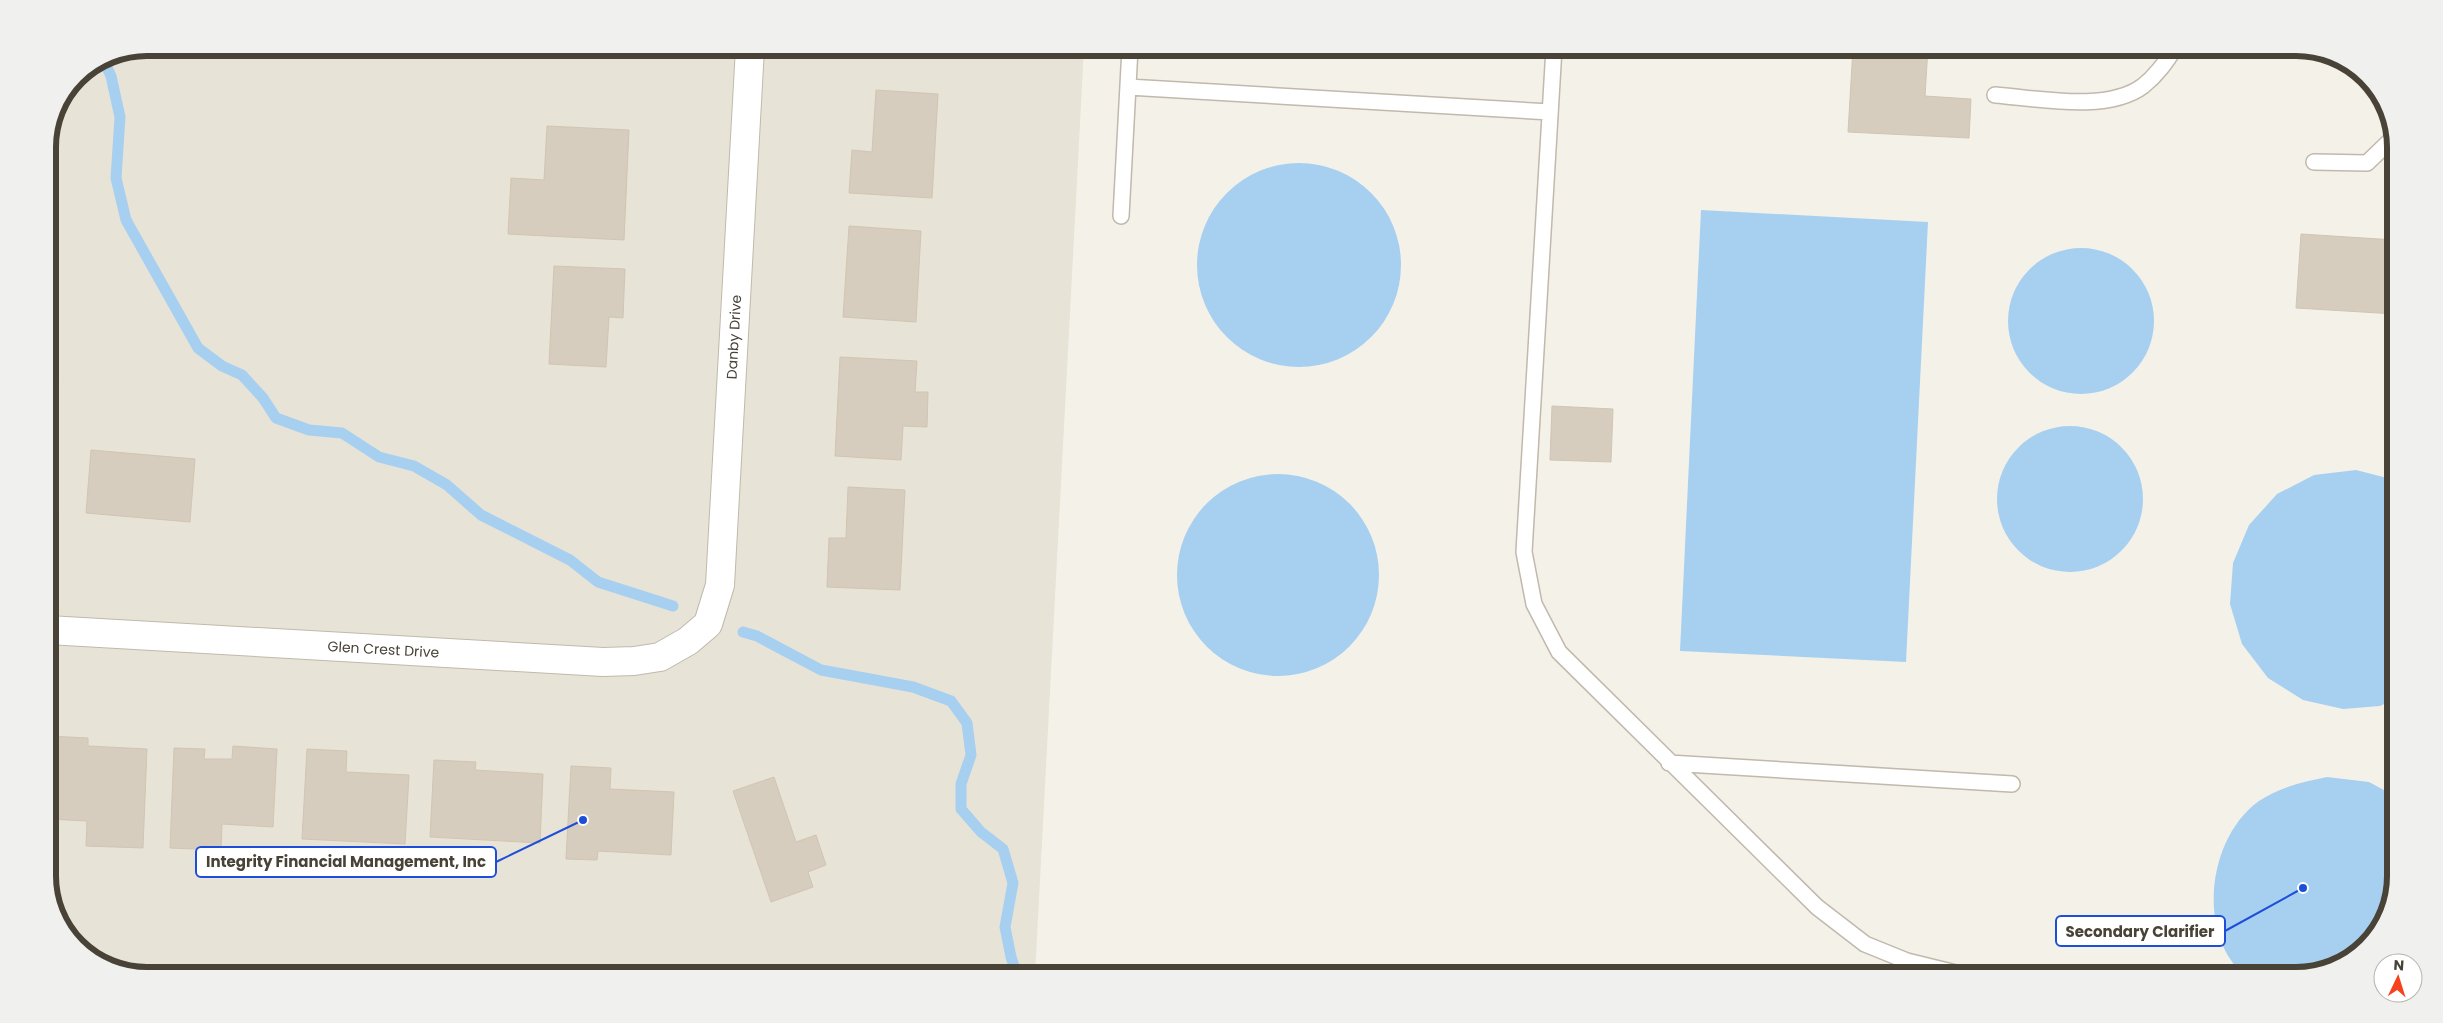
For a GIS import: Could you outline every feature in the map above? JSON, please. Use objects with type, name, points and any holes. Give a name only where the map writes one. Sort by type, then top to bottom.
[{"type":"street","name":"Danby Drive","points":[[708,624],[720,585],[724,542],[750,56]]},
{"type":"street","name":"Glen Crest Drive","points":[[56,630],[618,662],[660,658],[688,641],[708,624]]},
{"type":"lane","points":[[1121,216],[1130,56]]},
{"type":"lane","points":[[1554,56],[1524,552],[1534,604],[1559,652],[1669,763],[1817,907],[1866,944],[1907,961],[1930,967]]},
{"type":"lane","points":[[1995,95],[2090,102],[2117,98],[2142,87],[2162,69],[2170,56]]},
{"type":"lane","points":[[1128,87],[1550,112]]},
{"type":"lane","points":[[2314,162],[2367,163],[2387,144]]},
{"type":"lane","points":[[1669,763],[2012,784]]},
{"type":"shaded area","points":[[147,56],[1084,56],[1035,967],[147,967],[124,964],[112,960],[92,948],[79,936],[61,905],[56,882],[56,141],[59,124],[66,107],[75,92],[87,79],[102,68],[118,61]]},
{"type":"water","points":[[1299,163],[1319,165],[1338,171],[1355,180],[1371,193],[1384,209],[1393,226],[1399,245],[1401,265],[1399,285],[1393,304],[1384,321],[1371,337],[1355,350],[1338,359],[1319,365],[1299,367],[1279,365],[1260,359],[1243,350],[1227,337],[1214,321],[1205,304],[1199,285],[1197,265],[1199,245],[1205,226],[1214,209],[1227,193],[1243,180],[1260,171],[1279,165]]},
{"type":"water","points":[[1701,210],[1928,222],[1906,662],[1680,651]]},
{"type":"water","points":[[2081,248],[2109,254],[2132,270],[2148,293],[2154,321],[2148,349],[2132,372],[2109,388],[2081,394],[2053,388],[2030,372],[2014,349],[2008,321],[2014,293],[2030,270],[2053,254]]},
{"type":"water","points":[[2070,426],[2098,431],[2122,447],[2138,471],[2143,499],[2138,527],[2122,551],[2098,567],[2070,572],[2042,567],[2018,551],[2002,527],[1997,499],[2002,471],[2018,447],[2042,431]]},
{"type":"water","points":[[2356,470],[2387,478],[2387,703],[2380,706],[2343,709],[2303,700],[2268,678],[2242,644],[2230,604],[2233,563],[2249,525],[2277,494],[2314,475]]},
{"type":"water","points":[[1268,474],[1288,474],[1317,481],[1350,503],[1372,536],[1379,565],[1379,585],[1372,614],[1350,647],[1317,669],[1288,676],[1268,676],[1239,669],[1206,647],[1184,614],[1177,585],[1177,565],[1184,536],[1206,503],[1239,481]]},
{"type":"water","points":[[2327,777],[2369,782],[2387,792],[2387,876],[2380,911],[2375,921],[2356,944],[2331,960],[2319,964],[2296,967],[2237,967],[2229,957],[2219,935],[2214,911],[2214,886],[2219,861],[2228,837],[2242,817],[2267,796],[2300,783]]},
{"type":"building","points":[[1853,56],[1928,56],[1925,96],[1971,99],[1969,138],[1848,132]]},
{"type":"building","points":[[876,90],[938,94],[932,198],[849,193],[852,150],[872,152]]},
{"type":"building","points":[[547,126],[629,130],[624,240],[508,234],[511,178],[544,180]]},
{"type":"building","points":[[849,226],[921,231],[916,322],[843,317]]},
{"type":"building","points":[[2301,234],[2387,239],[2387,314],[2296,308]]},
{"type":"building","points":[[554,266],[625,269],[623,318],[609,317],[606,367],[549,364]]},
{"type":"building","points":[[840,357],[917,361],[915,392],[928,392],[927,427],[903,426],[901,460],[835,456]]},
{"type":"building","points":[[1552,406],[1613,409],[1611,462],[1550,460]]},
{"type":"building","points":[[91,450],[195,459],[190,522],[86,513]]},
{"type":"building","points":[[848,487],[905,490],[900,590],[827,587],[829,538],[846,538]]},
{"type":"building","points":[[56,736],[88,738],[88,746],[147,749],[143,848],[86,846],[87,821],[56,819]]},
{"type":"building","points":[[233,746],[277,749],[273,827],[222,824],[221,850],[170,848],[174,748],[205,749],[204,759],[232,759]]},
{"type":"building","points":[[307,749],[347,751],[346,772],[409,775],[405,844],[302,839]]},
{"type":"building","points":[[434,760],[476,762],[475,770],[543,774],[540,843],[430,837]]},
{"type":"building","points":[[571,766],[611,768],[610,789],[674,792],[671,855],[598,851],[597,860],[566,859]]},
{"type":"building","points":[[774,777],[796,842],[816,835],[826,865],[808,872],[813,887],[771,902],[733,791]]},
{"type":"waterway","points":[[106,66],[111,76],[120,117],[116,178],[126,220],[198,348],[222,366],[242,375],[263,398],[276,418],[309,430],[342,433],[379,457],[414,466],[447,485],[481,515],[570,560],[598,582],[673,606]]},
{"type":"waterway","points":[[743,632],[757,636],[821,670],[913,687],[951,701],[967,723],[971,755],[961,784],[961,809],[981,832],[1003,849],[1013,883],[1005,927],[1014,967]]},
{"type":"place","name":"Integrity Financial Management, Inc","points":[[583,820]]},
{"type":"place","name":"Secondary Clarifier","points":[[2303,888]]}]
